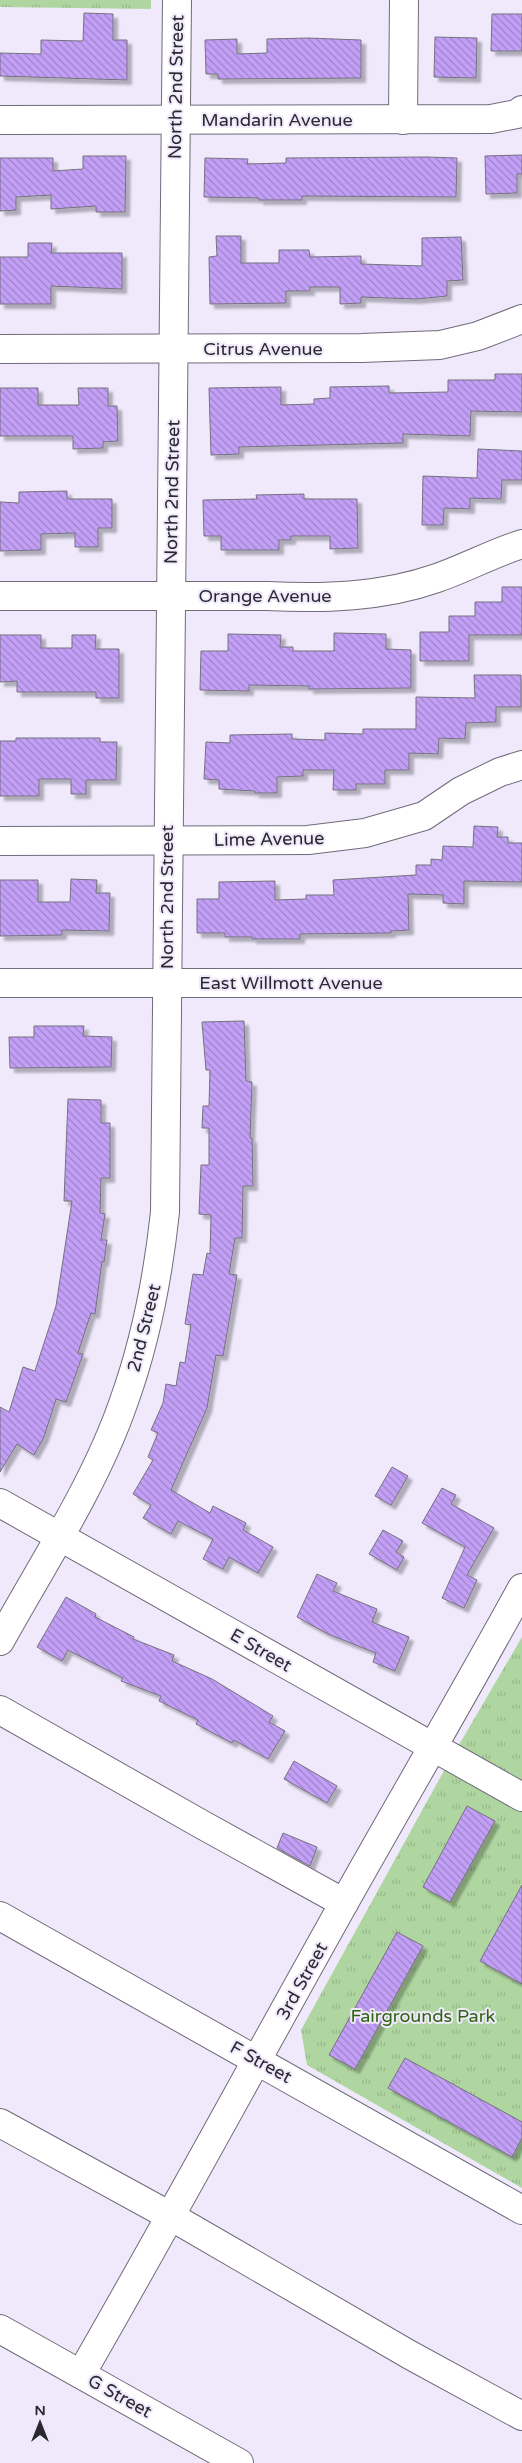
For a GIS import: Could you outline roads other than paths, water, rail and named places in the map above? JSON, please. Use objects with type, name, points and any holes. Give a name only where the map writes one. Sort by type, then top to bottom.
[{"type":"street","name":"North 2nd Street","points":[[166,984],[177,0]]},
{"type":"street","points":[[403,120],[404,0]]},
{"type":"street","name":"Mandarin Avenue","points":[[0,120],[491,119],[517,114],[522,110]]},
{"type":"street","name":"Citrus Avenue","points":[[0,349],[362,348],[440,345],[478,336],[522,319]]},
{"type":"street","name":"Orange Avenue","points":[[0,596],[310,598],[375,593],[436,578],[522,544]]},
{"type":"street","name":"Lime Avenue","points":[[0,842],[308,840],[365,833],[424,816],[461,792],[500,772],[522,765]]},
{"type":"street","name":"East Willmott Avenue","points":[[0,984],[522,983]]},
{"type":"street","name":"2nd Street","points":[[0,1641],[96,1468],[124,1403],[138,1358],[154,1293],[165,1212],[166,984]]},
{"type":"street","name":"E Street","points":[[0,1503],[522,1797]]},
{"type":"street","name":"3rd Street","points":[[81,2374],[172,2217],[344,1903],[434,1748],[522,1588]]},
{"type":"street","points":[[0,1710],[344,1903]]},
{"type":"street","name":"F Street","points":[[0,1916],[522,2210]]},
{"type":"street","points":[[0,2123],[172,2217],[410,2356],[522,2416]]},
{"type":"street","name":"G Street","points":[[0,2329],[239,2463]]},
{"type":"park label","name":"Fairgrounds Park","points":[[423,2016]]}]
